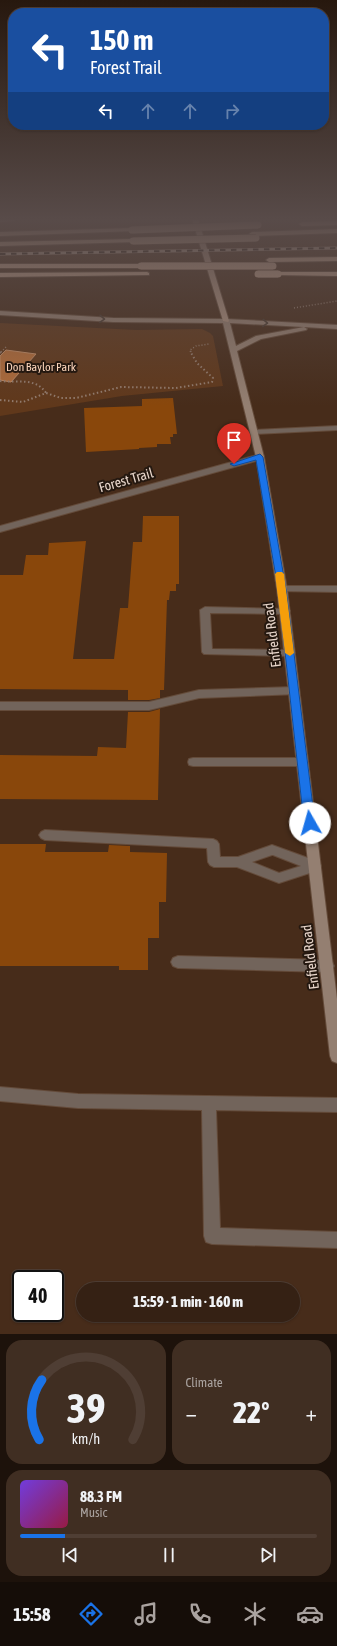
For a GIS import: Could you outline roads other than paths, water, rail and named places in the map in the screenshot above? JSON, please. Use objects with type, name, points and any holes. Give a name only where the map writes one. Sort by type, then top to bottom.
[{"type":"main road","name":"Enfield Road","points":[[214,281],[226,321]]},
{"type":"street","points":[[0,313],[113,320],[226,321],[337,327]]},
{"type":"street","name":"Enfield Road","points":[[226,321],[260,457],[282,589],[337,1049]]},
{"type":"street","points":[[234,350],[246,342],[262,337],[323,326]]},
{"type":"street","points":[[254,432],[337,428]]},
{"type":"street","name":"Forest Trail","points":[[0,529],[260,457]]},
{"type":"street","points":[[282,589],[337,589]]},
{"type":"street","points":[[285,611],[205,610],[207,652],[290,652]]},
{"type":"street","points":[[0,706],[149,706],[199,694],[294,691]]},
{"type":"street","points":[[193,762],[303,762]]},
{"type":"street","points":[[45,835],[213,844],[214,862],[238,862],[272,850],[315,866]]},
{"type":"street","points":[[238,862],[279,878],[315,866]]},
{"type":"street","points":[[178,962],[327,966]]},
{"type":"street","points":[[0,1094],[78,1100],[337,1105]]},
{"type":"street","points":[[209,1103],[212,1236],[337,1240]]},
{"type":"park label","name":"Don Baylor Park","points":[[41,367]]}]
